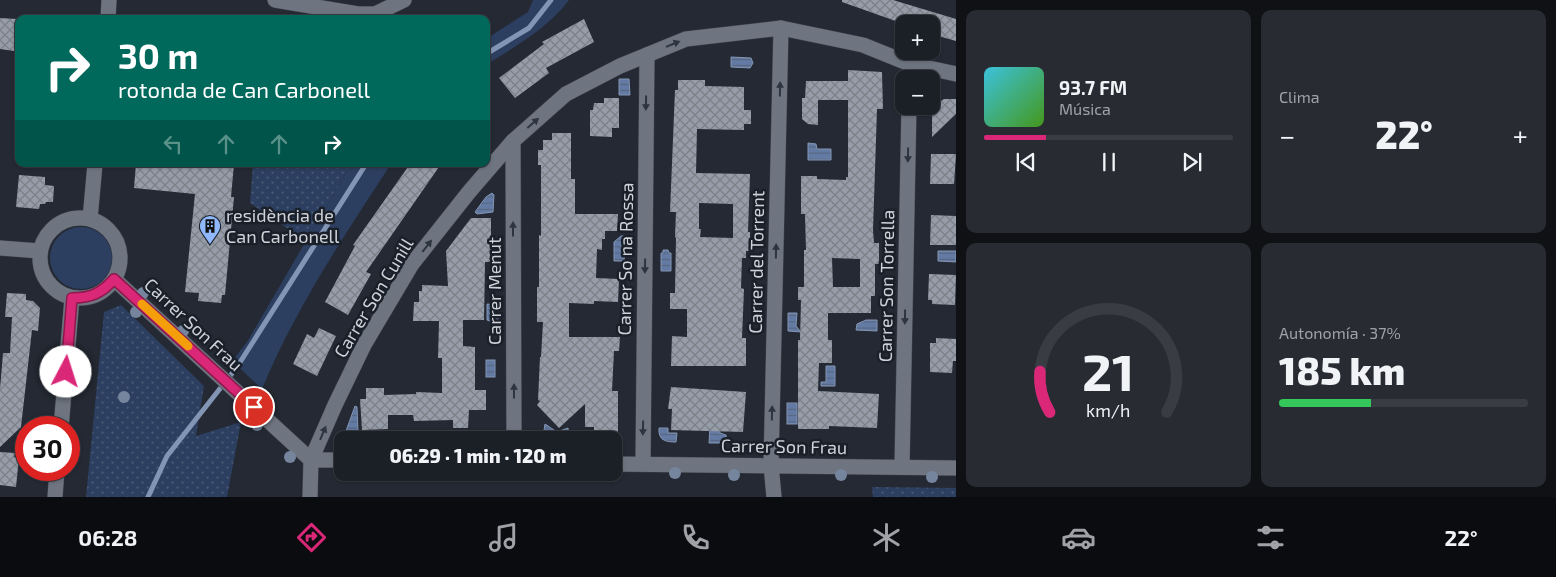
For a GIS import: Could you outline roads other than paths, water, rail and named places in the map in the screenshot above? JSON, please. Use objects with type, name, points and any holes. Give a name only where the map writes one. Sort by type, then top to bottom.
[{"type":"street","points":[[108,15],[109,0]]},
{"type":"street","points":[[274,0],[358,14],[375,14],[404,0]]},
{"type":"street","name":"Carrer Son Cunill","points":[[310,497],[311,460],[364,345],[412,264],[469,192],[513,141],[566,94],[620,66],[686,39],[781,28],[863,45],[907,70]]},
{"type":"street","name":"Carrer del Torrent","points":[[774,497],[771,465],[781,28]]},
{"type":"street","name":"Carrer So na Rossa","points":[[643,464],[647,55]]},
{"type":"street","name":"Carrer Son Cunill","points":[[940,73],[956,74]]},
{"type":"street","name":"Carrer Son Torrella","points":[[902,467],[909,115]]},
{"type":"street","name":"Carrer Menut","points":[[513,141],[514,431]]},
{"type":"street","points":[[90,219],[94,167]]},
{"type":"street","points":[[77,218],[90,219],[101,224],[111,232],[117,243],[120,255],[119,268],[114,279],[96,295],[72,298],[50,286],[43,275],[40,263],[40,250],[44,238],[53,228],[64,221],[77,218]]},
{"type":"street","points":[[0,248],[40,250]]},
{"type":"street","name":"Carrer Son Frau","points":[[114,279],[311,460]]},
{"type":"street","points":[[62,416],[72,298]]},
{"type":"street","points":[[311,460],[334,460]]},
{"type":"street","name":"Carrer Son Frau","points":[[622,464],[956,468]]},
{"type":"street","points":[[55,497],[56,481]]},
{"type":"waterway","points":[[490,52],[529,28],[551,0]]},
{"type":"waterway","points":[[148,497],[167,456],[237,367],[364,167]]},
{"type":"place","name":"residència de Can Carbonell","points":[[210,245]]}]
